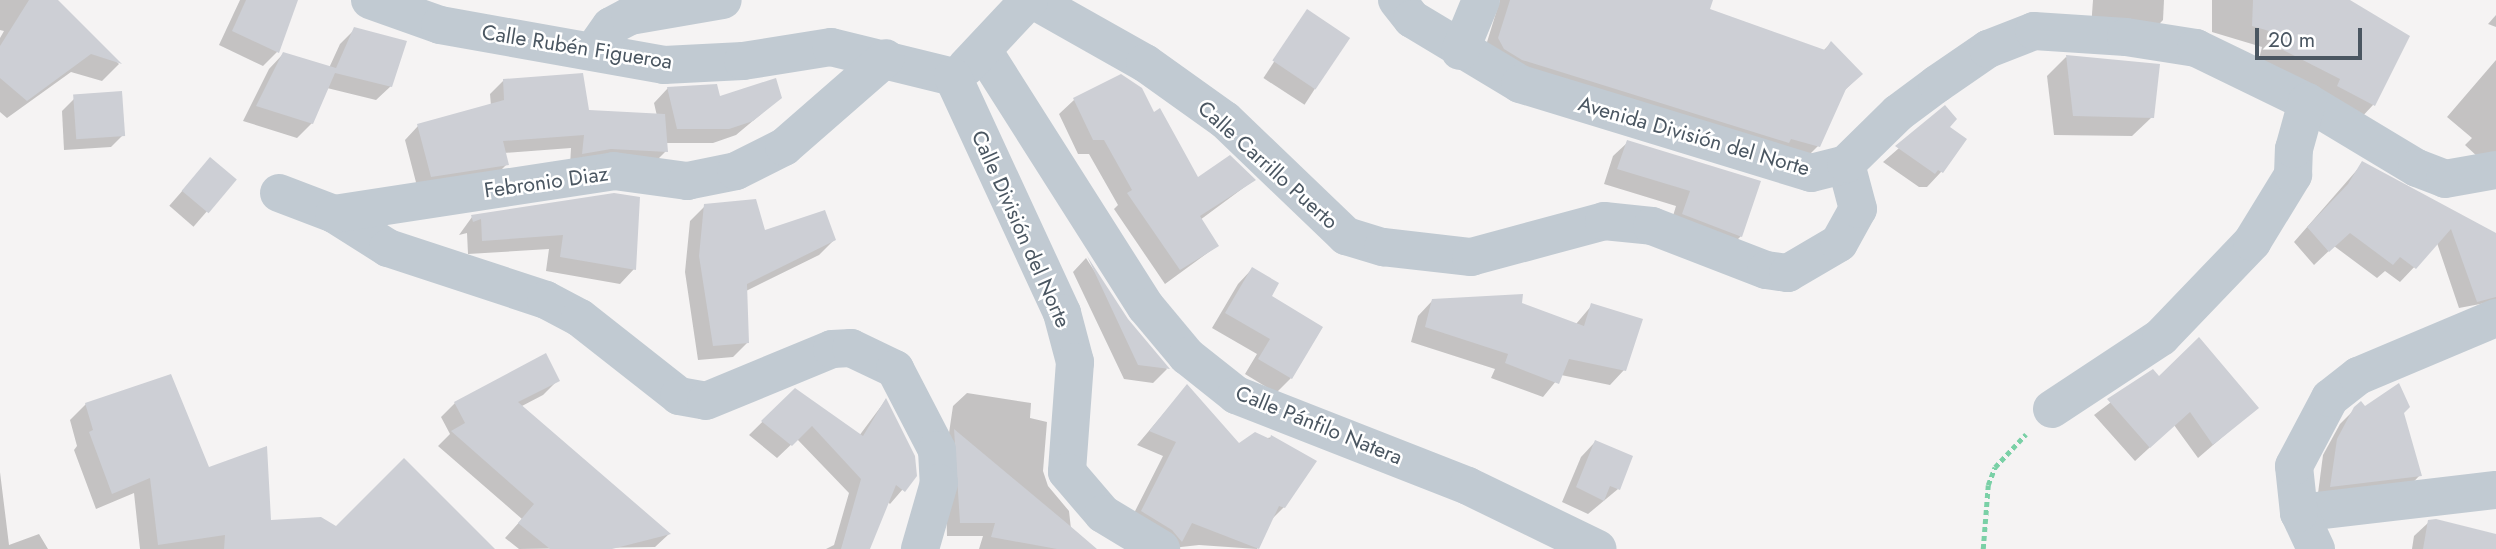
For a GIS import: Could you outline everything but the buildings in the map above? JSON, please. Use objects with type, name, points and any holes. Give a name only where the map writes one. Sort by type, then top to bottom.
[{"type":"street","name":"Calle Rubén Figueroa","points":[[370,0],[440,25],[594,50],[664,65],[743,61],[831,47],[886,58],[953,77]]},
{"type":"street","points":[[594,50],[611,26],[630,16],[723,0]]},
{"type":"street","points":[[953,77],[984,52],[1031,0]]},
{"type":"street","name":"Calle Carrillo Puerto","points":[[1031,0],[1145,63],[1225,120],[1346,236],[1383,247],[1471,257],[1604,221],[1652,226],[1766,270],[1788,273],[1839,243],[1858,209],[1846,164]]},
{"type":"street","name":"Avenida División del Norte","points":[[1397,0],[1412,19],[1460,51],[1520,84],[1811,173],[1846,164]]},
{"type":"street","points":[[1460,51],[1481,0]]},
{"type":"street","points":[[1846,164],[1898,113],[1937,84],[1988,48],[2034,31],[2126,37],[2196,48],[2308,102],[2417,168],[2445,179],[2496,170]]},
{"type":"street","name":"Calle Pánfilo Natera","points":[[984,52],[1146,307],[1187,356],[1236,395],[1468,486],[1598,549]]},
{"type":"street","name":"Febronio Diaz","points":[[334,214],[614,171],[687,180],[736,171],[784,147],[886,58]]},
{"type":"street","name":"Calle División del Norte","points":[[953,77],[1062,313],[1075,362],[1067,472],[1103,514],[1161,549]]},
{"type":"street","points":[[2052,409],[2161,337],[2252,242],[2293,175],[2294,149],[2308,102]]},
{"type":"street","points":[[279,193],[334,214],[388,248],[546,300],[580,318],[679,396],[706,401],[832,349],[851,348],[895,369],[937,450],[939,483],[920,549]]},
{"type":"street","points":[[2316,549],[2299,513],[2294,466],[2330,398],[2358,376],[2496,318]]},
{"type":"street","points":[[2299,513],[2496,490]]},
{"type":"path","points":[[1983,549],[1988,485],[1994,467],[2052,409]]}]
